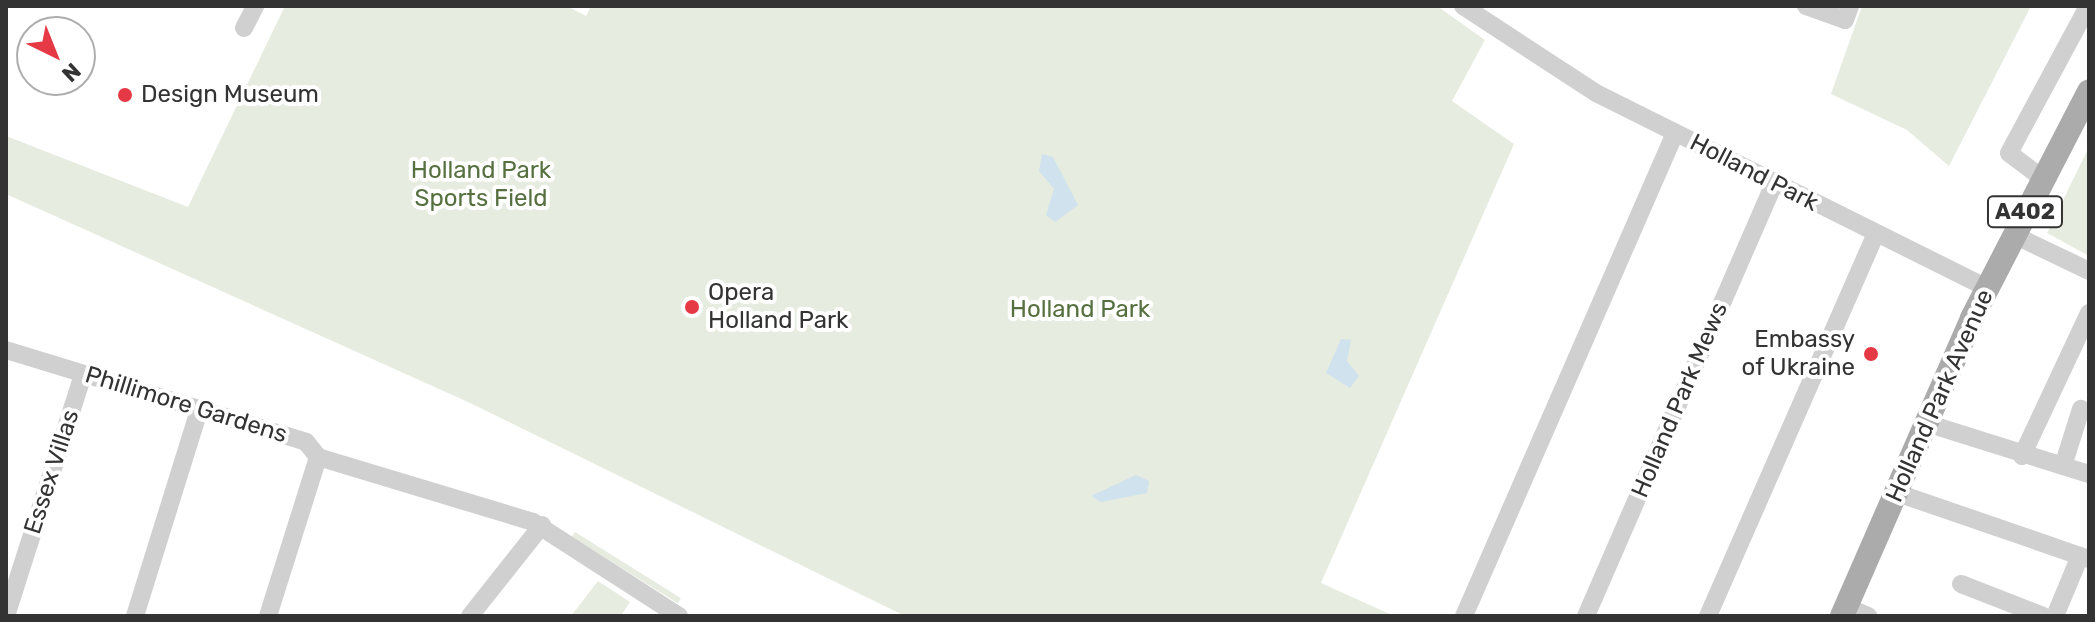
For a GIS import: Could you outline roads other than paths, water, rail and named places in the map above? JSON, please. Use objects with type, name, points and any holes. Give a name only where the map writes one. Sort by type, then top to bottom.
[{"type":"main road","name":"Holland Park Avenue","points":[[1852,613],[1898,487],[1987,288],[2042,178],[2081,124],[2089,91]]},
{"type":"street","points":[[244,28],[255,6]]},
{"type":"street","points":[[1463,6],[1587,87],[1675,133]]},
{"type":"street","points":[[1806,6],[1845,20],[1850,6]]},
{"type":"street","points":[[2042,178],[2009,153],[2088,6]]},
{"type":"street","name":"Holland Park","points":[[1464,616],[1675,133],[1987,288]]},
{"type":"street","name":"Holland Park Mews","points":[[1586,616],[1774,184]]},
{"type":"street","points":[[1708,616],[1876,233]]},
{"type":"street","points":[[2014,235],[2089,271]]},
{"type":"street","points":[[2022,456],[2089,313]]},
{"type":"street","name":"Phillimore Gardens","points":[[6,350],[306,442],[318,457],[542,525],[679,616]]},
{"type":"street","name":"Essex Villas","points":[[6,616],[83,374]]},
{"type":"street","points":[[2063,466],[2081,409]]},
{"type":"street","points":[[135,616],[199,410]]},
{"type":"street","points":[[1926,423],[2022,456],[2089,474]]},
{"type":"street","points":[[268,616],[318,457]]},
{"type":"street","points":[[1898,487],[1906,496],[2084,557],[2055,616]]},
{"type":"street","points":[[470,616],[542,525]]},
{"type":"street","points":[[1961,584],[2043,616]]},
{"type":"water","points":[[1042,154],[1053,157],[1078,205],[1055,222],[1046,215],[1054,189],[1039,171]]},
{"type":"water","points":[[1341,339],[1351,340],[1347,361],[1359,376],[1350,388],[1326,373]]},
{"type":"water","points":[[1136,475],[1149,481],[1147,493],[1101,502],[1091,496]]},
{"type":"place","name":"Design Museum","points":[[125,95]]},
{"type":"place","name":"Opera Holland Park","points":[[692,307]]},
{"type":"place","name":"Embassy of Ukraine","points":[[1871,354]]},
{"type":"park label","name":"Holland Park Sports Field","points":[[481,185]]}]
